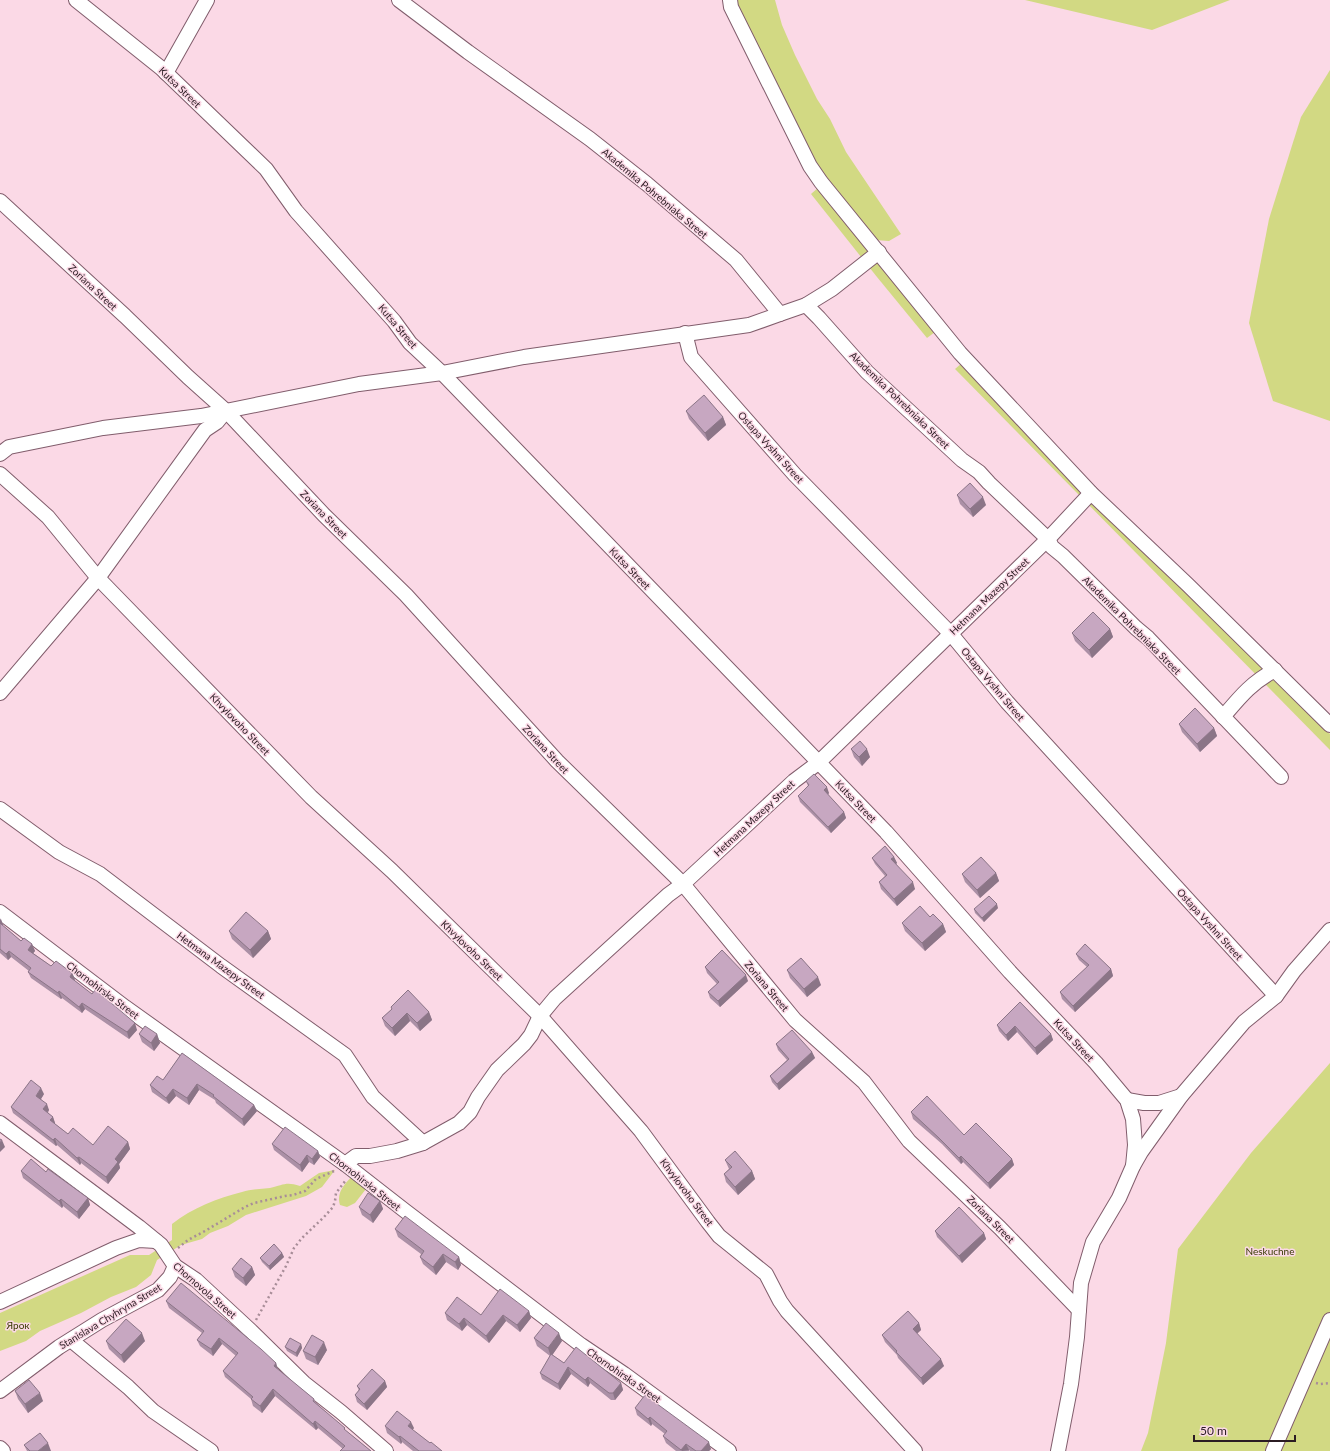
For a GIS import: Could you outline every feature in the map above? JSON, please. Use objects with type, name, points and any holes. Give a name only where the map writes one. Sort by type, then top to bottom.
[{"type":"street","name":"Kutsa Street","points":[[76,0],[166,73],[266,168],[296,211],[394,321],[410,343],[442,373],[886,832],[1010,972],[1096,1063],[1127,1100],[1133,1119],[1135,1145],[1133,1166]]},
{"type":"street","points":[[166,73],[207,0]]},
{"type":"street","name":"Akademika Pohrebniaka Street","points":[[399,0],[468,52],[590,139],[647,184],[736,260],[780,314]]},
{"type":"street","points":[[730,0],[735,14],[810,166],[821,182],[960,353],[1091,493],[1330,724]]},
{"type":"street","name":"Zoriana Street","points":[[0,201],[226,411],[324,515],[406,595],[557,761],[682,884],[796,1020],[864,1082],[909,1140],[1000,1228],[1078,1310]]},
{"type":"street","points":[[3,448],[102,428],[201,416],[358,384],[442,373],[524,357],[749,325],[806,305],[832,289],[879,252]]},
{"type":"street","name":"Akademika Pohrebniaka Street","points":[[806,305],[868,372],[962,460],[979,472],[1048,539],[1052,547],[1148,638],[1281,777]]},
{"type":"street","name":"Ostapa Vyshni Street","points":[[685,333],[690,357],[795,474],[950,634],[1007,702],[1276,996]]},
{"type":"street","points":[[0,693],[98,578],[205,430],[216,422],[226,411]]},
{"type":"street","name":"Khvylovoho Street","points":[[0,474],[48,517],[98,578],[312,797],[392,872],[540,1016],[641,1131],[720,1236],[766,1274],[787,1311],[915,1451]]},
{"type":"street","name":"Hetmana Mazepy Street","points":[[350,1167],[356,1156],[370,1156],[397,1151],[422,1143],[459,1123],[470,1112],[478,1097],[497,1070],[513,1057],[531,1035],[540,1016],[555,998],[794,781],[818,762],[1048,539],[1091,493]]},
{"type":"street","points":[[1224,717],[1247,690],[1260,679],[1275,670]]},
{"type":"street","name":"Hetmana Mazepy Street","points":[[0,809],[60,852],[100,874],[221,966],[345,1056],[373,1097],[422,1143]]},
{"type":"street","name":"Chornohirska Street","points":[[0,912],[125,1008],[350,1167],[581,1345],[624,1374],[729,1451]]},
{"type":"street","points":[[1058,1451],[1071,1384],[1082,1283],[1086,1263],[1093,1242],[1119,1198],[1133,1166],[1181,1096],[1244,1022],[1276,996],[1294,971],[1330,930]]},
{"type":"street","points":[[1127,1100],[1144,1103],[1159,1103],[1181,1096]]},
{"type":"street","name":"Chornovola Street","points":[[0,1123],[139,1227],[304,1383],[341,1412],[386,1451]]},
{"type":"street","points":[[0,1302],[116,1248],[139,1240],[165,1253]]},
{"type":"street","name":"Stanislava Chyhryna Street","points":[[0,1391],[58,1347],[102,1320],[158,1290],[170,1277],[165,1253]]},
{"type":"street","points":[[1273,1451],[1330,1320]]},
{"type":"street","points":[[71,1340],[128,1387],[153,1411],[211,1451]]},
{"type":"street","points":[[0,1448],[3,1451]]},
{"type":"path","points":[[165,1253],[244,1207],[254,1203],[294,1195],[305,1191],[316,1180],[350,1167]]},
{"type":"path","points":[[248,1329],[258,1317],[286,1266],[294,1248],[333,1207],[336,1193],[350,1167]]},
{"type":"green space","points":[[738,0],[775,0],[782,25],[817,99],[830,119],[846,152],[901,234],[889,241],[875,240],[815,163],[737,7]]},
{"type":"green space","points":[[1025,0],[1230,0],[1152,30]]},
{"type":"green space","points":[[1330,70],[1330,421],[1273,401],[1249,323],[1269,219],[1301,117]]},
{"type":"green space","points":[[819,187],[935,332],[927,338],[877,277],[811,194]]},
{"type":"green space","points":[[962,363],[1330,734],[1330,750],[955,369]]},
{"type":"green space","name":"Neskuchne","points":[[1330,1063],[1330,1451],[1141,1451],[1148,1433],[1166,1343],[1178,1249],[1251,1153]]},
{"type":"green space","name":"Ярок","points":[[335,1170],[322,1187],[306,1196],[246,1215],[228,1226],[210,1233],[202,1239],[181,1245],[157,1260],[151,1275],[136,1287],[111,1297],[81,1313],[40,1331],[26,1341],[0,1351],[0,1313],[130,1255],[149,1255],[172,1240],[172,1224],[188,1213],[206,1204],[249,1190],[270,1188],[288,1184],[300,1186],[319,1173]]},
{"type":"green space","points":[[355,1173],[366,1189],[355,1203],[347,1207],[340,1205],[339,1196],[341,1191]]},
{"type":"building","points":[[704,395],[723,417],[705,433],[686,411]]},
{"type":"building","points":[[970,483],[983,497],[970,509],[957,495]]},
{"type":"building","points":[[1093,612],[1110,629],[1089,650],[1072,633]]},
{"type":"building","points":[[1195,708],[1214,728],[1197,744],[1179,724]]},
{"type":"building","points":[[860,741],[867,749],[859,757],[851,749]]},
{"type":"building","points":[[814,774],[827,787],[824,790],[844,812],[828,827],[798,796],[809,785],[806,781]]},
{"type":"building","points":[[885,846],[894,857],[891,859],[913,882],[894,899],[879,882],[887,875],[872,858]]},
{"type":"building","points":[[981,857],[996,873],[977,890],[962,874]]},
{"type":"building","points":[[989,896],[997,904],[982,918],[974,909]]},
{"type":"building","points":[[920,906],[930,917],[933,914],[943,924],[922,943],[902,923]]},
{"type":"building","points":[[246,912],[268,931],[250,950],[229,931]]},
{"type":"building","points":[[0,923],[21,941],[24,938],[32,944],[28,950],[51,966],[56,961],[72,973],[70,977],[92,994],[95,990],[135,1023],[127,1032],[82,1003],[79,1007],[59,991],[58,993],[28,972],[31,968],[9,951],[6,954],[0,949]]},
{"type":"building","points":[[1085,944],[1111,969],[1073,1006],[1060,992],[1089,965],[1076,954]]},
{"type":"building","points":[[722,950],[746,975],[718,1001],[708,992],[719,982],[705,967]]},
{"type":"building","points":[[801,958],[818,977],[804,989],[787,970]]},
{"type":"building","points":[[408,990],[429,1012],[417,1023],[407,1013],[392,1028],[382,1018],[392,1009],[391,1007]]},
{"type":"building","points":[[1020,1002],[1051,1034],[1035,1048],[1015,1026],[1006,1035],[997,1025]]},
{"type":"building","points":[[145,1026],[157,1034],[151,1043],[139,1034]]},
{"type":"building","points":[[792,1030],[812,1052],[777,1084],[770,1076],[789,1059],[776,1044]]},
{"type":"building","points":[[182,1053],[254,1105],[242,1119],[213,1096],[214,1095],[197,1084],[187,1098],[173,1089],[166,1098],[150,1085],[157,1076],[163,1080]]},
{"type":"building","points":[[31,1080],[41,1088],[36,1096],[47,1104],[43,1109],[53,1117],[50,1120],[68,1134],[73,1128],[93,1145],[108,1126],[128,1142],[115,1159],[118,1162],[106,1177],[79,1157],[77,1158],[55,1138],[53,1140],[11,1107]]},
{"type":"building","points":[[927,1096],[964,1135],[976,1123],[1012,1159],[988,1183],[961,1156],[959,1158],[911,1112]]},
{"type":"building","points":[[285,1127],[318,1151],[312,1159],[307,1155],[300,1165],[272,1144]]},
{"type":"building","points":[[735,1151],[752,1171],[735,1187],[724,1174],[732,1167],[725,1160]]},
{"type":"building","points":[[31,1159],[46,1172],[48,1169],[88,1198],[77,1212],[61,1199],[59,1201],[21,1171]]},
{"type":"building","points":[[368,1193],[380,1201],[370,1215],[359,1207]]},
{"type":"building","points":[[959,1207],[984,1233],[959,1256],[935,1231]]},
{"type":"building","points":[[405,1216],[459,1257],[455,1262],[443,1254],[433,1267],[420,1257],[424,1251],[395,1229]]},
{"type":"building","points":[[274,1244],[282,1253],[269,1266],[260,1258]]},
{"type":"building","points":[[241,1258],[252,1267],[243,1278],[232,1269]]},
{"type":"building","points":[[181,1283],[261,1349],[276,1363],[274,1366],[314,1399],[313,1401],[371,1451],[340,1451],[345,1446],[315,1421],[313,1424],[273,1389],[260,1406],[251,1399],[253,1397],[223,1371],[238,1353],[219,1338],[211,1349],[197,1340],[204,1331],[166,1301]]},
{"type":"building","points":[[500,1289],[529,1311],[517,1325],[503,1315],[486,1336],[464,1318],[459,1324],[445,1313],[457,1297],[481,1315]]},
{"type":"building","points":[[908,1311],[919,1323],[913,1329],[941,1359],[921,1378],[882,1335]]},
{"type":"building","points":[[126,1319],[142,1333],[121,1355],[106,1341]]},
{"type":"building","points":[[546,1323],[559,1333],[548,1348],[534,1338]]},
{"type":"building","points":[[312,1335],[324,1342],[315,1357],[303,1351]]},
{"type":"building","points":[[290,1338],[301,1344],[296,1353],[285,1347]]},
{"type":"building","points":[[576,1347],[621,1383],[613,1393],[609,1393],[588,1377],[585,1380],[568,1367],[558,1384],[540,1373],[551,1354],[564,1363]]},
{"type":"building","points":[[372,1369],[385,1381],[364,1404],[355,1395],[360,1389],[357,1386]]},
{"type":"building","points":[[29,1380],[40,1393],[25,1404],[15,1391]]},
{"type":"building","points":[[645,1395],[709,1442],[701,1451],[696,1451],[686,1444],[681,1450],[663,1436],[667,1431],[650,1417],[648,1419],[635,1408]]},
{"type":"building","points":[[397,1411],[411,1422],[408,1426],[442,1451],[419,1451],[385,1426]]},
{"type":"building","points":[[40,1433],[48,1443],[38,1451],[30,1451],[24,1445]]}]
